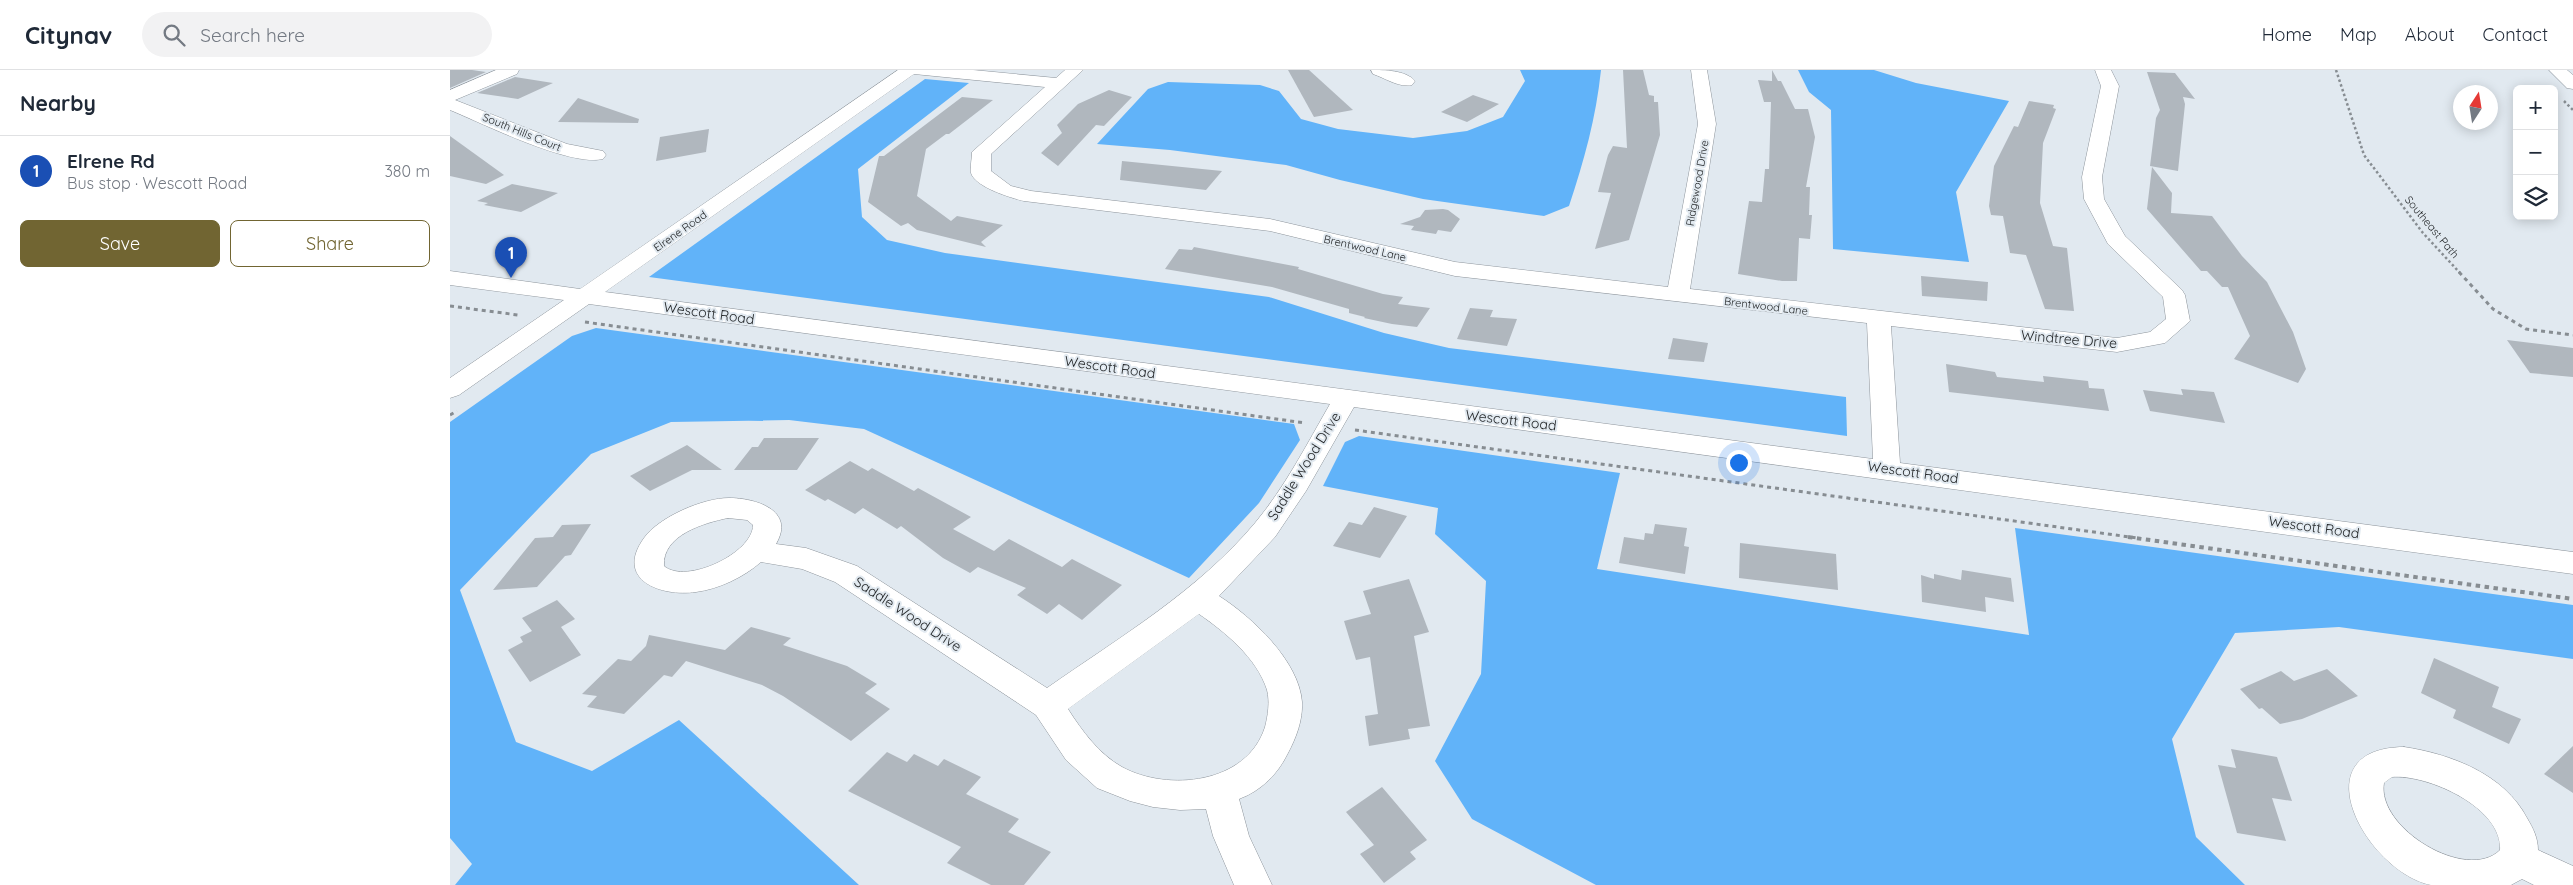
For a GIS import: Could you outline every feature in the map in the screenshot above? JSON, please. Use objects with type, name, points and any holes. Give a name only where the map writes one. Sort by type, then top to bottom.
[{"type":"street","points":[[450,96],[511,70]]},
{"type":"street","name":"Elrene Road","points":[[450,390],[909,70]]},
{"type":"street","points":[[917,70],[1059,84],[1076,70]]},
{"type":"street","points":[[1379,70],[1406,81]]},
{"type":"street","name":"Ridgewood Drive","points":[[1678,296],[1707,124],[1699,70]]},
{"type":"street","name":"Windtree Drive","points":[[1879,319],[2117,345],[2157,338],[2178,321],[2174,295],[2116,239],[2094,199],[2092,177],[2110,86],[2103,70]]},
{"type":"street","points":[[2557,70],[2573,84]]},
{"type":"street","name":"Brentwood Lane","points":[[1059,84],[982,152],[981,173],[1004,190],[1031,197],[1270,225],[1455,269],[1879,319]]},
{"type":"street","name":"South Hills Court","points":[[450,104],[562,149],[596,155]]},
{"type":"street","name":"Wescott Road","points":[[450,278],[1346,399],[1887,469],[2573,563]]},
{"type":"street","points":[[1879,319],[1887,469]]},
{"type":"street","name":"Saddle Wood Drive","points":[[1048,705],[1199,598],[1264,530],[1292,491],[1346,399]]},
{"type":"street","name":"Saddle Wood Drive","points":[[757,551],[806,559],[846,574],[1048,705],[1069,741],[1103,773],[1143,790],[1180,796],[1219,791],[1245,781],[1260,767],[1278,737],[1286,709],[1282,686],[1260,649],[1231,619],[1199,598]]},
{"type":"street","points":[[1219,791],[1231,836],[1253,885]]},
{"type":"street","points":[[2519,860],[2573,884]]},
{"type":"path","name":"Southeast Path","points":[[2336,70],[2364,155],[2429,240],[2493,309],[2526,329],[2573,335]]},
{"type":"path","points":[[450,306],[519,315]]},
{"type":"path","points":[[585,322],[2573,599]]},
{"type":"shaded area","points":[[1520,70],[1601,70],[1589,139],[1569,206],[1544,216],[1423,199],[1340,180],[1286,165],[1170,150],[1097,144],[1148,89],[1168,82],[1260,85],[1279,91],[1301,119],[1338,129],[1413,138],[1467,131],[1503,117],[1525,81]]},
{"type":"shaded area","points":[[1798,70],[1874,70],[1916,83],[2009,101],[1956,192],[1969,262],[1833,249],[1831,110],[1809,92]]},
{"type":"shaded area","points":[[925,79],[969,83],[858,169],[862,217],[887,240],[945,253],[1269,297],[1384,333],[1449,348],[1846,397],[1847,436],[649,277]]},
{"type":"shaded area","points":[[596,328],[1294,424],[1300,440],[1259,503],[1189,578],[864,429],[789,420],[671,422],[591,454],[460,590],[516,742],[592,771],[679,720],[859,885],[455,885],[472,864],[450,838],[450,422],[572,336]]},
{"type":"shaded area","points":[[1359,436],[1620,473],[1597,569],[2029,635],[2015,528],[2573,605],[2573,659],[2339,627],[2235,633],[2172,739],[2196,837],[2245,885],[1596,885],[1472,819],[1435,761],[1481,674],[1486,581],[1435,534],[1438,508],[1323,486],[1345,442]]},
{"type":"building","points":[[450,70],[472,70],[486,72],[450,88]]},
{"type":"building","points":[[1288,70],[1309,70],[1353,110],[1314,117]]},
{"type":"building","points":[[1623,70],[1643,70],[1649,95],[1654,96],[1654,102],[1658,102],[1660,135],[1629,240],[1595,249],[1611,193],[1598,192],[1608,155],[1613,146],[1627,148]]},
{"type":"building","points":[[1772,70],[1778,81],[1781,81],[1795,109],[1808,109],[1815,137],[1806,187],[1810,187],[1809,215],[1812,215],[1810,239],[1799,238],[1797,281],[1782,281],[1738,274],[1749,201],[1762,202],[1765,169],[1769,169],[1771,102],[1764,102],[1758,80],[1772,81]]},
{"type":"building","points":[[2147,72],[2175,73],[2195,99],[2183,97],[2185,104],[2178,171],[2150,166],[2156,118],[2160,110]]},
{"type":"building","points":[[515,77],[553,83],[518,99],[477,93]]},
{"type":"building","points":[[1109,90],[1132,97],[1104,126],[1096,125],[1058,166],[1041,153],[1062,133],[1057,125],[1078,104]]},
{"type":"building","points":[[1473,95],[1499,104],[1467,122],[1441,112]]},
{"type":"building","points":[[962,97],[993,100],[926,149],[917,196],[951,221],[957,216],[1003,225],[981,242],[986,247],[917,230],[908,223],[901,226],[868,202],[879,156],[884,156]]},
{"type":"building","points":[[578,98],[639,119],[638,123],[558,122]]},
{"type":"building","points":[[2029,101],[2054,105],[2053,108],[2056,109],[2043,143],[2040,203],[2053,246],[2067,248],[2074,311],[2045,309],[2026,255],[2010,253],[2003,216],[1991,215],[1989,206],[1994,166],[2014,126],[2018,127]]},
{"type":"building","points":[[709,129],[706,152],[656,161],[660,137]]},
{"type":"building","points":[[450,136],[504,175],[486,184],[450,176]]},
{"type":"building","points":[[1122,161],[1222,171],[1206,190],[1120,180]]},
{"type":"building","points":[[2152,167],[2172,193],[2171,213],[2212,216],[2242,256],[2267,282],[2293,332],[2306,369],[2298,383],[2234,359],[2250,336],[2228,287],[2222,287],[2207,271],[2201,271],[2147,209]]},
{"type":"building","points":[[512,184],[558,193],[521,212],[484,205],[488,203],[477,201]]},
{"type":"building","points":[[1425,210],[1448,210],[1460,219],[1451,232],[1438,230],[1436,234],[1411,230],[1414,226],[1400,224],[1420,217]]},
{"type":"building","points":[[1194,247],[1299,267],[1298,269],[1383,294],[1403,297],[1398,304],[1430,308],[1417,327],[1392,324],[1364,318],[1349,313],[1349,309],[1272,287],[1165,269],[1179,249],[1192,250]]},
{"type":"building","points":[[1921,276],[1988,282],[1987,301],[1922,296]]},
{"type":"building","points":[[1470,308],[1493,310],[1490,317],[1517,319],[1507,346],[1457,339]]},
{"type":"building","points":[[1673,338],[1708,343],[1704,362],[1668,359]]},
{"type":"building","points":[[2507,340],[2573,348],[2573,377],[2530,373]]},
{"type":"building","points":[[1946,364],[1995,372],[1997,377],[2044,382],[2043,376],[2088,381],[2089,388],[2104,389],[2109,411],[1949,392]]},
{"type":"building","points":[[2181,389],[2214,392],[2225,423],[2150,411],[2143,390],[2183,395]]},
{"type":"building","points":[[764,438],[819,438],[797,470],[734,470],[752,447],[758,447]]},
{"type":"building","points":[[687,445],[722,470],[692,470],[650,491],[630,476]]},
{"type":"building","points":[[850,461],[868,471],[872,468],[914,491],[918,488],[971,517],[953,529],[994,551],[1009,539],[1062,567],[1072,559],[1122,585],[1082,620],[1059,604],[1047,614],[1017,595],[1026,588],[978,567],[970,573],[943,558],[901,526],[897,529],[863,508],[855,514],[828,499],[825,501],[805,490]]},
{"type":"building","points":[[1374,507],[1407,516],[1380,558],[1333,546],[1349,522],[1362,525]]},
{"type":"building","points":[[591,524],[571,555],[565,556],[537,587],[493,590],[535,538],[553,537],[562,525]]},
{"type":"building","points":[[1655,524],[1687,528],[1684,546],[1689,547],[1685,574],[1619,563],[1624,537],[1644,540],[1645,533],[1653,534]]},
{"type":"building","points":[[1740,543],[1836,554],[1838,590],[1739,578]]},
{"type":"building","points":[[1962,570],[2011,578],[2014,602],[1985,597],[1986,612],[1922,602],[1921,575],[1934,579],[1934,574],[1961,580]]},
{"type":"building","points":[[1409,579],[1429,632],[1414,636],[1430,726],[1408,729],[1410,739],[1369,746],[1365,716],[1378,714],[1370,657],[1356,660],[1344,621],[1371,614],[1363,591]]},
{"type":"building","points":[[557,600],[575,619],[561,627],[581,655],[530,682],[508,650],[523,642],[520,637],[532,631],[522,618]]},
{"type":"building","points":[[751,627],[791,638],[783,645],[847,666],[877,684],[865,693],[890,709],[851,741],[783,696],[762,685],[686,661],[672,677],[664,675],[624,714],[587,707],[597,696],[582,694],[618,659],[631,661],[646,646],[649,635],[725,650]]},
{"type":"building","points":[[2434,658],[2499,687],[2492,707],[2521,719],[2509,744],[2453,718],[2456,710],[2421,693]]},
{"type":"building","points":[[2327,669],[2358,696],[2302,719],[2280,724],[2262,708],[2259,709],[2240,689],[2281,671],[2294,681]]},
{"type":"building","points":[[2573,746],[2573,793],[2544,774]]},
{"type":"building","points":[[2231,749],[2277,757],[2292,801],[2272,798],[2286,841],[2237,833],[2218,765],[2236,768]]},
{"type":"building","points":[[887,752],[907,762],[914,754],[938,766],[944,759],[981,777],[966,794],[1019,819],[1008,832],[1051,852],[1024,885],[991,885],[947,863],[961,847],[848,791]]},
{"type":"building","points":[[1382,787],[1427,840],[1410,852],[1416,859],[1384,883],[1360,854],[1374,845],[1346,812]]},
{"type":"place","name":"Elrene Rd","points":[[511,278]]}]
